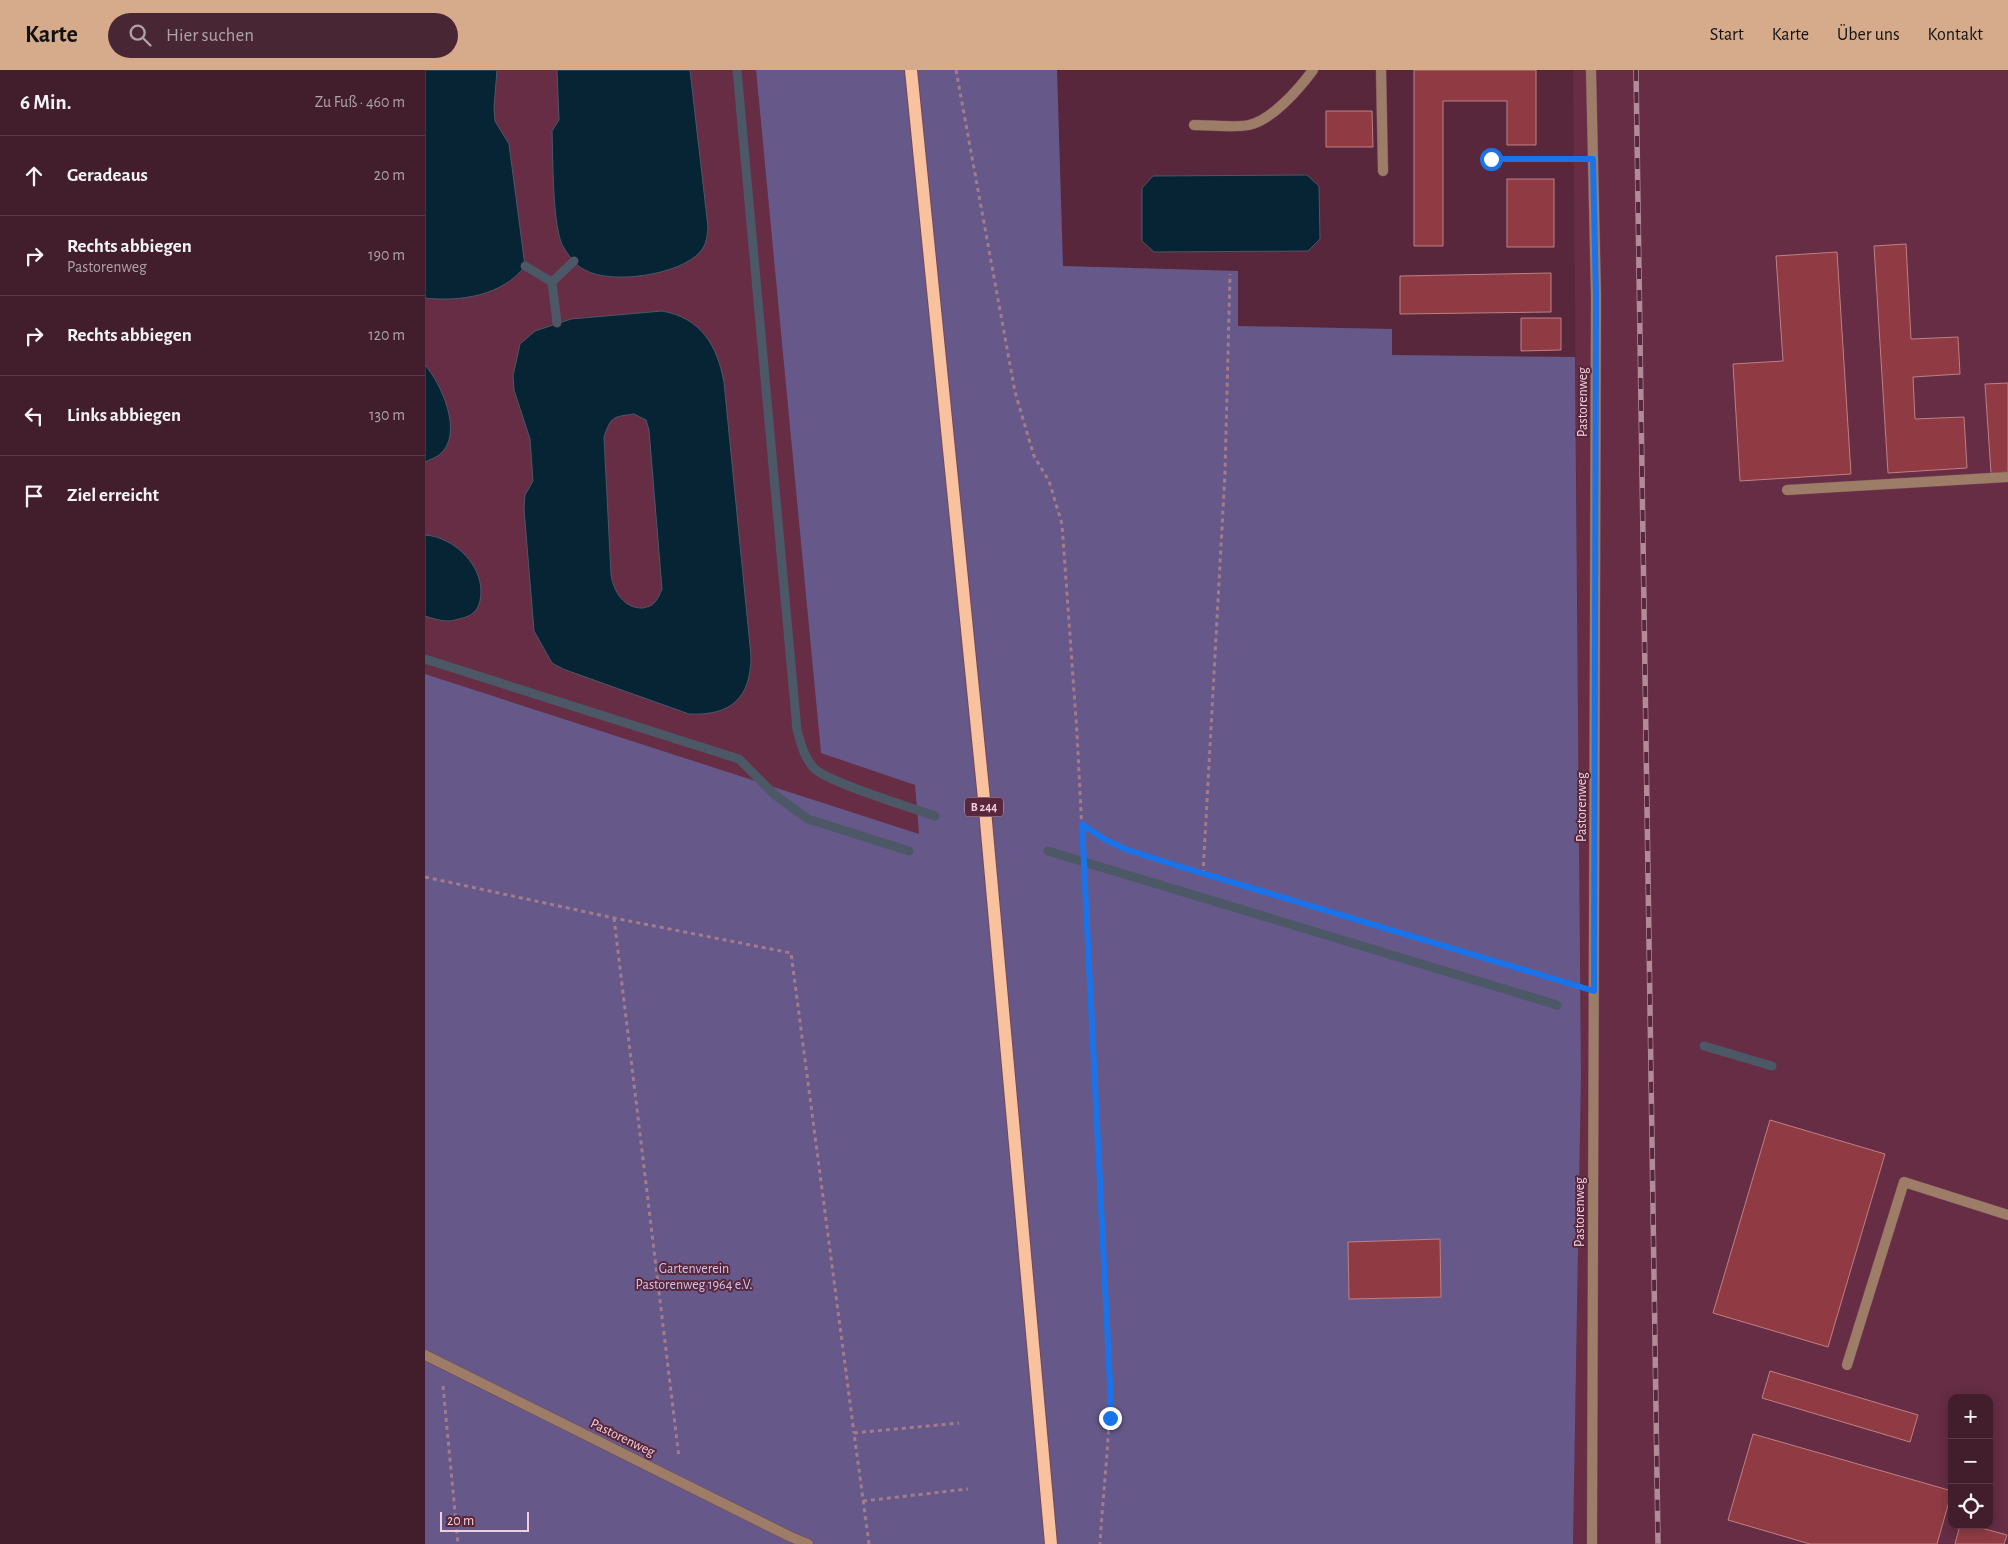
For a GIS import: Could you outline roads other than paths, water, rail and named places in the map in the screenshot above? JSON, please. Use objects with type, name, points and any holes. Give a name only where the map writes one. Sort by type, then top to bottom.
[{"type":"main road","name":"B 244","points":[[911,70],[984,799],[1051,1544]]},
{"type":"street","points":[[1194,125],[1248,126],[1261,120],[1299,88],[1313,70]]},
{"type":"street","points":[[1381,70],[1383,171]]},
{"type":"street","name":"Pastorenweg","points":[[1591,70],[1596,296],[1592,1544]]},
{"type":"street","points":[[1787,490],[2008,477]]},
{"type":"street","points":[[1847,1364],[1904,1182],[2008,1215]]},
{"type":"street","name":"Pastorenweg","points":[[425,1355],[808,1544]]},
{"type":"water","points":[[425,70],[497,70],[494,107],[495,121],[509,144],[525,266],[505,284],[493,290],[466,298],[425,298]]},
{"type":"water","points":[[557,70],[690,70],[708,227],[704,246],[690,260],[662,272],[628,277],[611,277],[585,270],[568,254],[560,239],[555,210],[552,131],[559,120]]},
{"type":"water","points":[[1307,175],[1319,186],[1320,239],[1308,251],[1154,252],[1142,241],[1142,188],[1153,176]]},
{"type":"water","points":[[662,311],[687,320],[697,327],[712,345],[717,356],[724,382],[751,656],[747,683],[736,701],[727,708],[704,714],[689,714],[563,669],[552,663],[534,631],[524,509],[525,495],[533,481],[530,439],[514,390],[513,376],[520,344],[535,331],[571,319]],"holes":[[[634,414],[646,420],[649,430],[662,589],[653,604],[643,608],[636,608],[630,606],[621,598],[612,580],[604,437],[611,421],[617,417]]]},
{"type":"water","points":[[425,365],[438,384],[448,409],[450,435],[447,446],[439,455],[425,462]]},
{"type":"water","points":[[425,535],[436,537],[457,548],[474,566],[479,577],[480,601],[476,610],[469,615],[448,621],[425,616]]},
{"type":"waterway","points":[[737,70],[797,730],[808,760],[822,774],[852,787],[935,816]]},
{"type":"waterway","points":[[552,282],[574,261]]},
{"type":"waterway","points":[[525,266],[552,282]]},
{"type":"waterway","points":[[552,282],[557,323]]},
{"type":"waterway","points":[[425,659],[739,759],[775,795],[808,819],[909,851]]},
{"type":"waterway","points":[[1048,851],[1557,1005]]},
{"type":"waterway","points":[[1704,1046],[1772,1066]]},
{"type":"railway","points":[[1636,70],[1658,1544]]},
{"type":"park label","name":"Gartenverein Pastorenweg 1964 e.V.","points":[[694,1276]]}]
